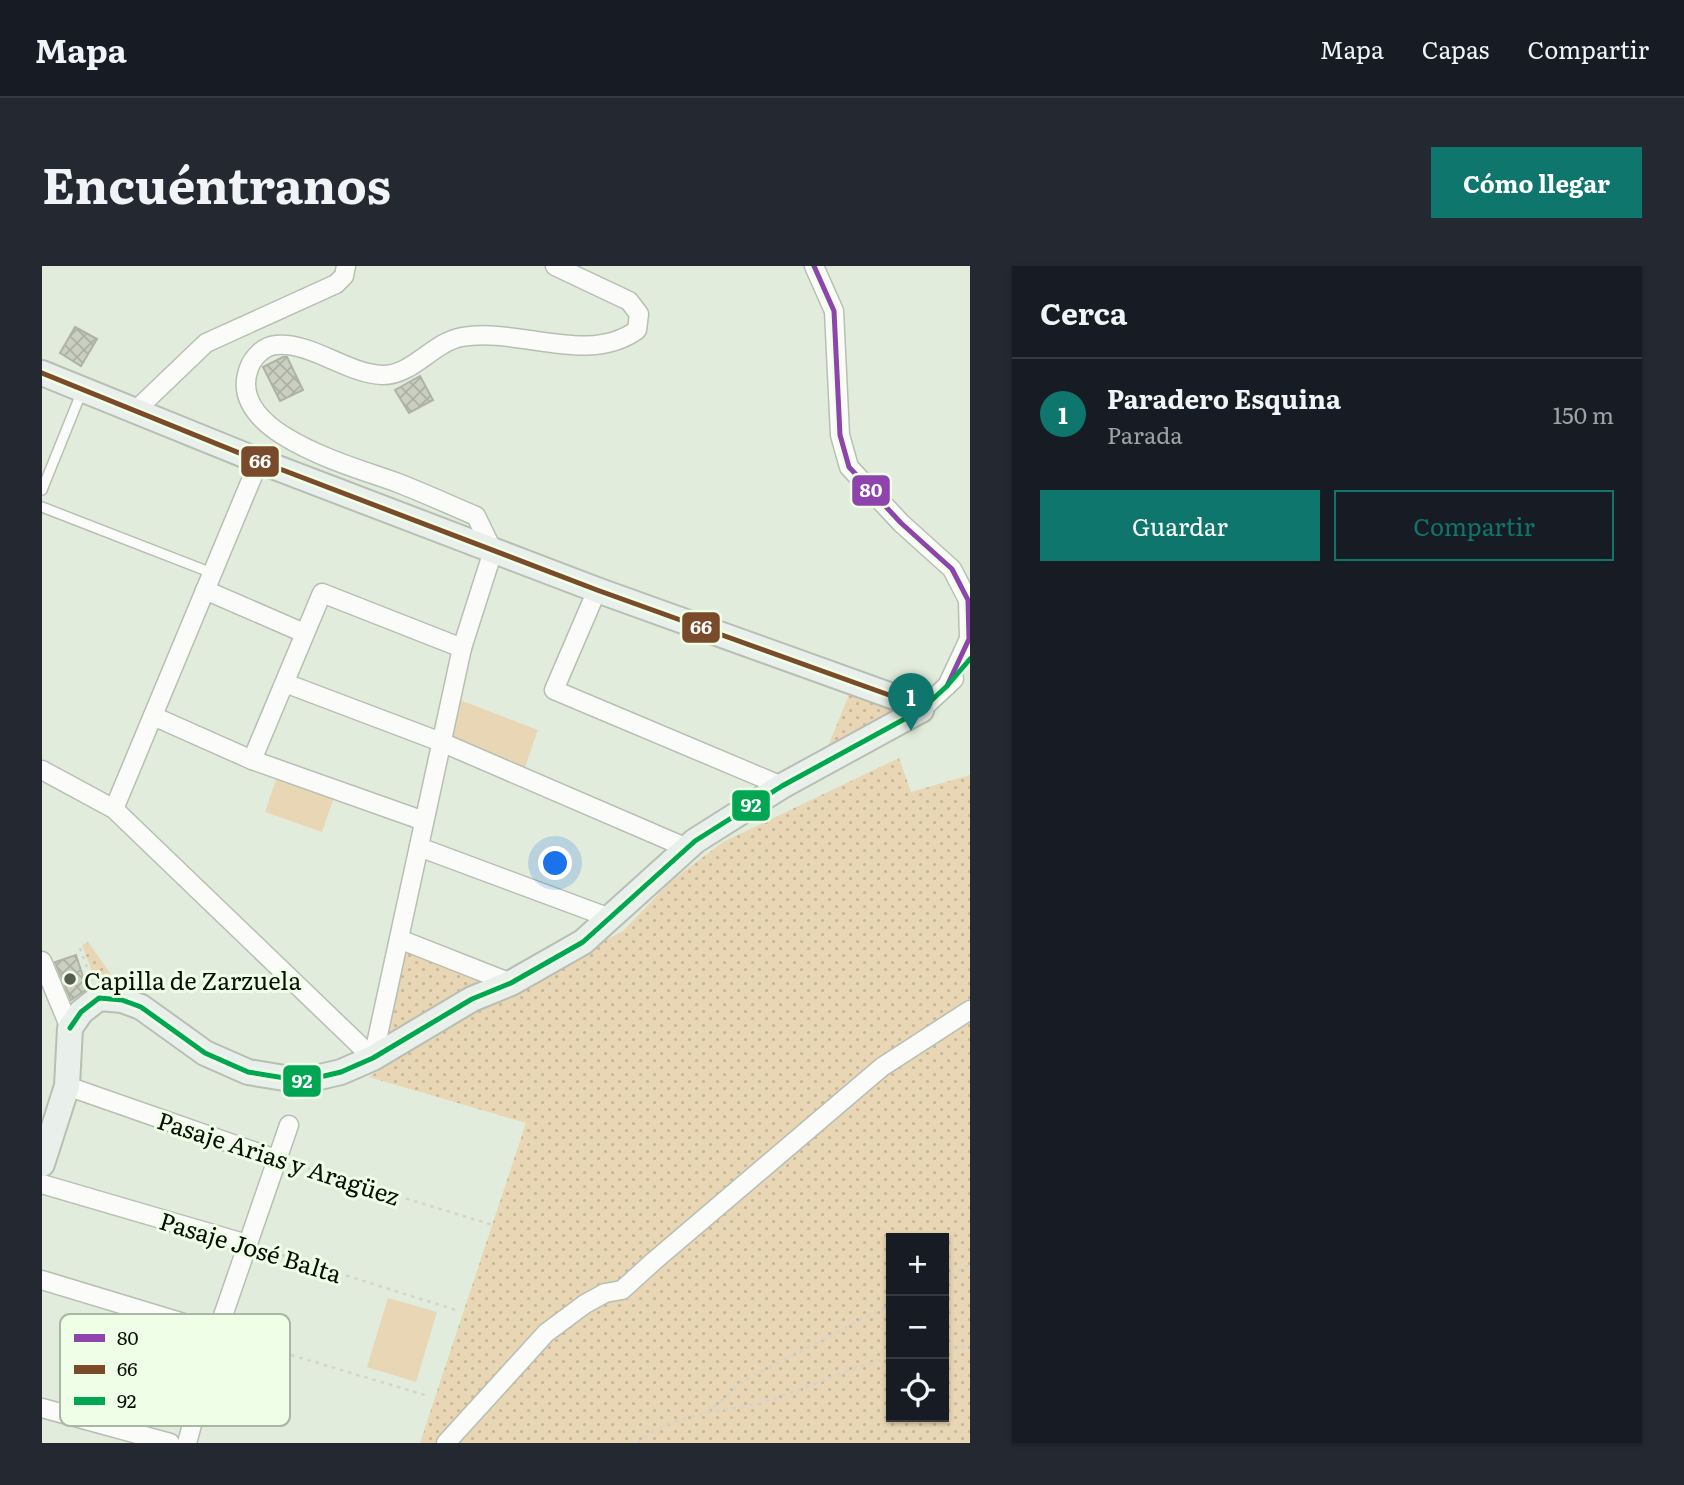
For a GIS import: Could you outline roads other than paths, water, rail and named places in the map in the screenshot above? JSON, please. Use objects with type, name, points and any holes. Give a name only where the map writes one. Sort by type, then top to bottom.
[{"type":"street","points":[[135,411],[206,342],[335,284],[344,276],[346,266]]},
{"type":"street","points":[[373,1058],[461,648],[493,551],[475,516],[304,448],[275,431],[253,405],[247,389],[248,369],[256,356],[272,345],[297,348],[330,362],[382,375],[397,374],[460,337],[492,335],[599,346],[625,339],[637,330],[639,314],[629,301],[555,266]]},
{"type":"street","points":[[814,266],[834,311],[840,435],[849,467],[901,523],[951,569],[968,600],[969,639],[947,686]]},
{"type":"street","points":[[42,373],[259,461],[493,551],[903,700],[920,709]]},
{"type":"street","points":[[114,809],[259,461]]},
{"type":"street","points":[[209,582],[304,632]]},
{"type":"street","points":[[597,590],[554,690],[782,786]]},
{"type":"street","points":[[252,760],[322,593],[461,648]]},
{"type":"street","points":[[70,1028],[81,1012],[99,998],[122,1000],[141,1007],[205,1053],[265,1076],[312,1080],[373,1058],[472,999],[511,983],[583,942],[687,848],[782,786],[920,709],[947,686],[970,659]]},
{"type":"street","points":[[285,683],[441,742],[687,848]]},
{"type":"street","points":[[153,716],[252,760],[424,821]]},
{"type":"street","points":[[42,770],[114,809],[373,1058]]},
{"type":"street","points":[[419,847],[610,918]]},
{"type":"street","points":[[399,939],[511,983]]},
{"type":"street","points":[[42,961],[70,1028],[67,1086],[42,1164]]},
{"type":"street","points":[[446,1443],[546,1334],[585,1304],[605,1293],[622,1290],[632,1283],[882,1067],[970,1010]]},
{"type":"street","name":"Pasaje Arias y Aragüez","points":[[67,1086],[276,1159]]},
{"type":"street","points":[[223,1314],[289,1125]]},
{"type":"street","name":"Pasaje José Balta","points":[[42,1184],[247,1244]]},
{"type":"street","points":[[42,1280],[154,1314]]},
{"type":"street","points":[[42,1408],[60,1413]]},
{"type":"street","points":[[108,1426],[170,1443]]},
{"type":"street","points":[[187,1443],[192,1426]]},
{"type":"lane","points":[[42,490],[83,389]]},
{"type":"lane","points":[[42,507],[209,582]]},
{"type":"place","name":"Paradero Esquina","points":[[911,731]]},
{"type":"place","name":"Capilla de Zarzuela","points":[[70,979]]}]
